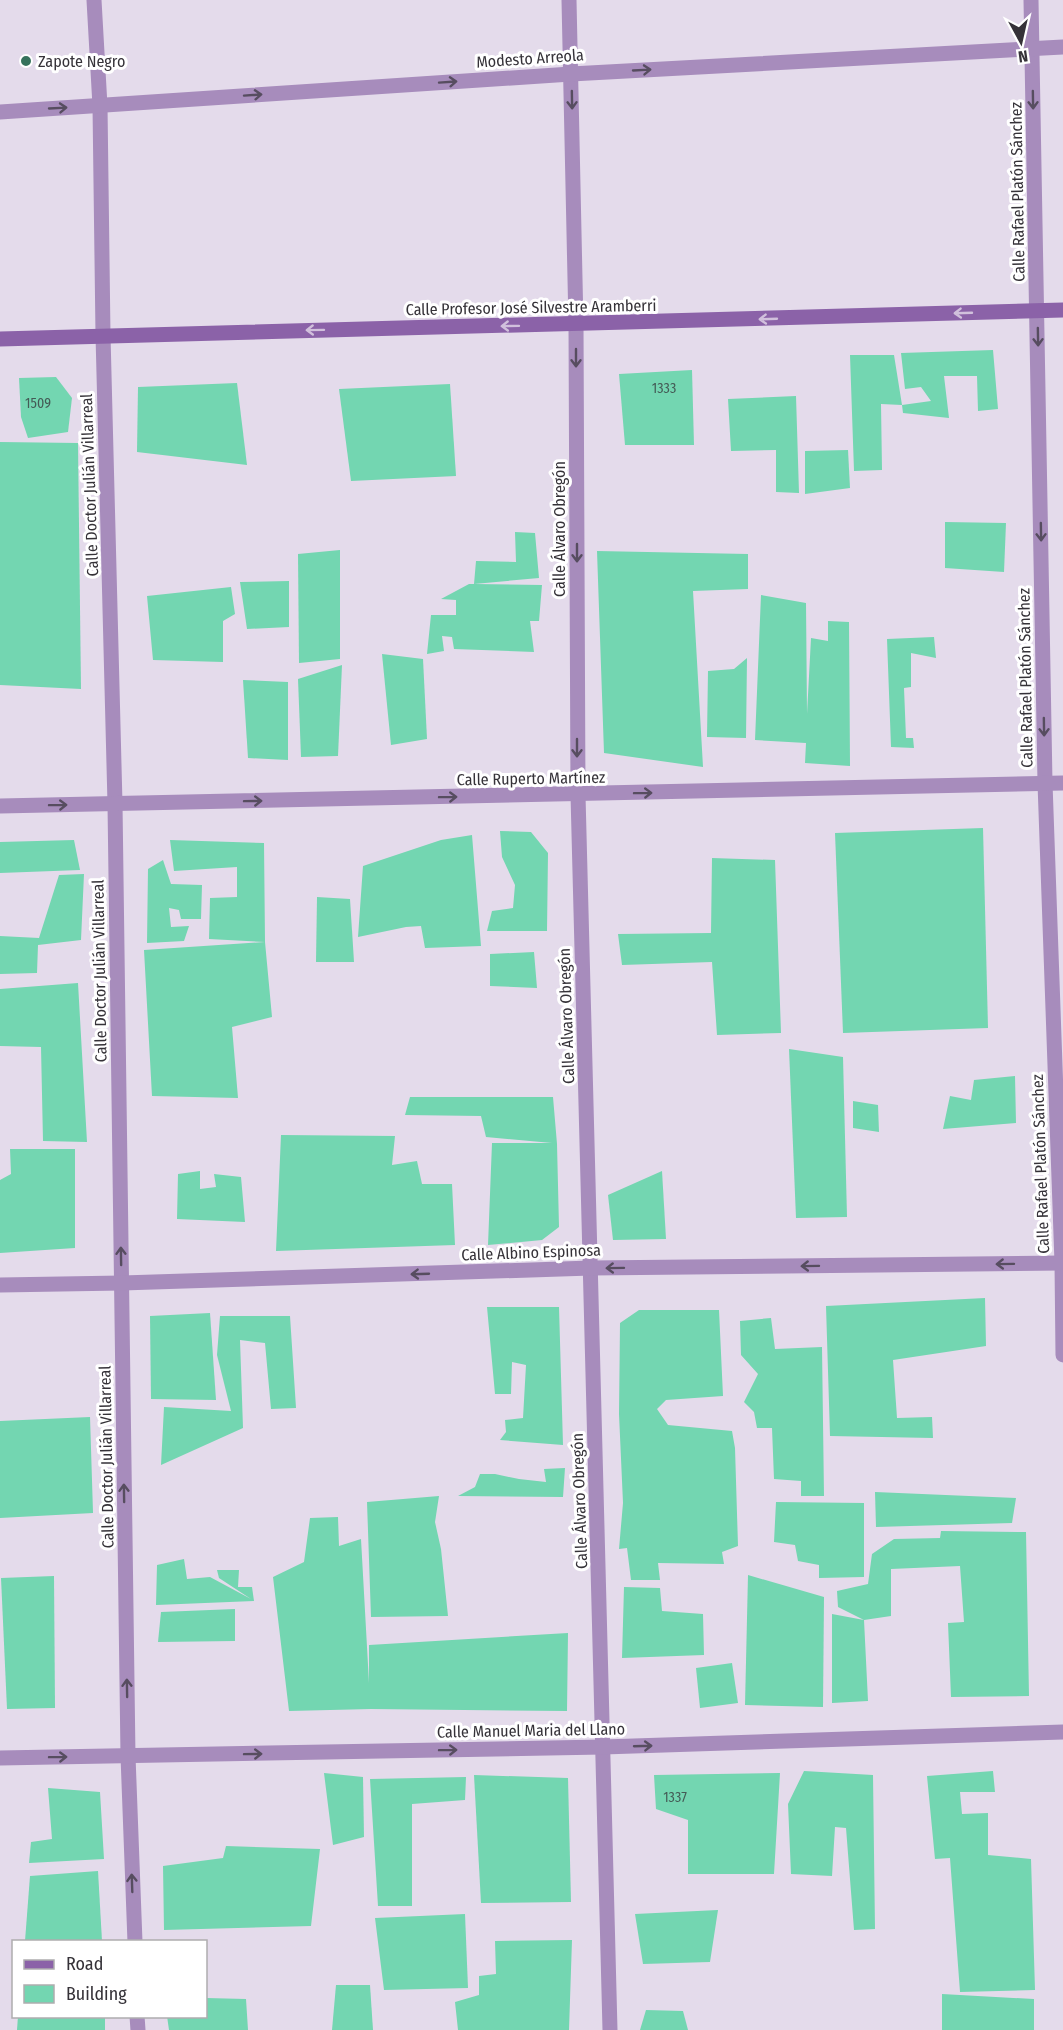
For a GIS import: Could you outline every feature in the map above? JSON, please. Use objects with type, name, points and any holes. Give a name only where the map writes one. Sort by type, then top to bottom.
[{"type":"main road","name":"Calle Profesor José Silvestre Aramberri","points":[[0,339],[1063,310]]},
{"type":"street","name":"Calle Doctor Julián Villarreal","points":[[94,0],[100,106],[103,335],[115,804],[128,1756],[135,1940]]},
{"type":"street","name":"Calle Álvaro Obregón","points":[[569,0],[576,325],[578,795],[610,2030]]},
{"type":"street","name":"Calle Rafael Platón Sánchez","points":[[1031,0],[1045,783],[1063,1263],[1063,1355]]},
{"type":"street","name":"Modesto Arreola","points":[[0,112],[571,74],[1063,46]]},
{"type":"street","name":"Calle Ruperto Martínez","points":[[0,806],[1063,783]]},
{"type":"street","name":"Calle Albino Espinosa","points":[[0,1285],[591,1268],[1063,1263]]},
{"type":"street","name":"Calle Manuel Maria del Llano","points":[[0,1758],[603,1747],[1063,1732]]},
{"type":"building","points":[[993,350],[998,409],[978,411],[977,376],[944,376],[949,418],[903,413],[902,405],[931,401],[921,387],[905,389],[901,353]]},
{"type":"building","points":[[850,355],[894,355],[902,405],[881,404],[882,470],[854,471]]},
{"type":"building","points":[[692,370],[694,445],[625,445],[619,374]]},
{"type":"building","points":[[56,377],[72,398],[68,432],[28,438],[21,417],[19,378]]},
{"type":"building","points":[[237,383],[247,465],[137,452],[138,387]]},
{"type":"building","points":[[450,384],[456,476],[351,481],[339,389]]},
{"type":"building","points":[[796,396],[799,493],[776,492],[776,450],[731,451],[728,399]]},
{"type":"building","points":[[0,442],[78,443],[81,689],[0,685]]},
{"type":"building","points":[[848,450],[850,488],[805,494],[805,451]]},
{"type":"building","points":[[945,522],[1006,523],[1004,572],[945,568]]},
{"type":"building","points":[[515,532],[535,533],[539,578],[474,584],[476,561],[516,562]]},
{"type":"building","points":[[340,550],[340,659],[299,663],[298,554]]},
{"type":"building","points":[[597,551],[748,554],[748,589],[693,591],[703,767],[604,753]]},
{"type":"building","points":[[289,581],[289,627],[247,629],[240,582]]},
{"type":"building","points":[[469,584],[542,585],[539,621],[530,621],[534,652],[454,649],[452,637],[442,636],[444,651],[427,654],[431,615],[456,615],[456,600],[441,599]]},
{"type":"building","points":[[231,587],[235,614],[223,621],[223,662],[153,660],[147,596]]},
{"type":"building","points":[[761,595],[806,603],[807,714],[811,638],[828,641],[828,621],[849,622],[850,766],[805,763],[806,743],[755,740]]},
{"type":"building","points":[[934,637],[936,658],[911,653],[911,687],[904,688],[906,738],[913,738],[914,748],[891,747],[887,639]]},
{"type":"building","points":[[382,654],[423,659],[427,739],[391,745]]},
{"type":"building","points":[[747,658],[746,738],[707,737],[708,671],[734,669]]},
{"type":"building","points":[[342,665],[338,756],[301,757],[298,679]]},
{"type":"building","points":[[243,680],[288,682],[288,760],[248,758]]},
{"type":"building","points":[[983,828],[988,1028],[843,1033],[835,833]]},
{"type":"building","points":[[500,831],[531,832],[548,853],[547,931],[487,931],[492,911],[513,908],[515,885],[502,857]]},
{"type":"building","points":[[472,835],[481,946],[425,948],[421,926],[358,937],[363,866],[441,840]]},
{"type":"building","points":[[74,840],[80,870],[0,873],[0,842]]},
{"type":"building","points":[[170,840],[264,843],[265,942],[209,939],[210,898],[237,897],[237,867],[174,871]]},
{"type":"building","points":[[712,858],[775,860],[781,1033],[717,1035],[712,962],[622,965],[618,934],[711,933]]},
{"type":"building","points":[[163,860],[171,884],[202,885],[201,919],[181,919],[179,910],[169,908],[171,927],[189,926],[184,941],[147,943],[148,869]]},
{"type":"building","points":[[84,874],[81,940],[38,945],[37,973],[0,974],[0,936],[39,938],[59,875]]},
{"type":"building","points":[[317,897],[350,899],[354,962],[316,962]]},
{"type":"building","points":[[265,942],[272,1017],[232,1027],[238,1098],[152,1096],[144,950]]},
{"type":"building","points":[[534,952],[537,988],[490,986],[490,954]]},
{"type":"building","points":[[78,983],[87,1142],[43,1141],[41,1047],[0,1046],[0,989]]},
{"type":"building","points":[[789,1049],[843,1057],[847,1217],[796,1218]]},
{"type":"building","points":[[1015,1076],[1016,1123],[943,1129],[950,1096],[971,1100],[974,1080]]},
{"type":"building","points":[[410,1097],[553,1097],[557,1144],[559,1227],[542,1240],[488,1245],[492,1143],[552,1143],[486,1137],[481,1116],[405,1115]]},
{"type":"building","points":[[853,1101],[878,1105],[879,1132],[853,1128]]},
{"type":"building","points":[[281,1135],[395,1136],[392,1165],[417,1161],[422,1184],[452,1184],[455,1245],[276,1251]]},
{"type":"building","points":[[10,1149],[75,1149],[75,1248],[0,1253],[0,1180],[11,1174]]},
{"type":"building","points":[[200,1171],[200,1189],[216,1187],[214,1174],[241,1177],[245,1222],[177,1219],[178,1174]]},
{"type":"building","points":[[662,1171],[666,1239],[613,1240],[608,1195]]},
{"type":"building","points":[[985,1298],[986,1346],[893,1360],[897,1418],[932,1417],[933,1438],[830,1436],[826,1306]]},
{"type":"building","points":[[487,1307],[559,1307],[563,1445],[500,1440],[506,1432],[505,1420],[523,1418],[526,1365],[512,1362],[511,1394],[495,1394]]},
{"type":"building","points":[[639,1310],[719,1310],[723,1396],[666,1400],[657,1409],[668,1425],[732,1431],[735,1448],[738,1546],[722,1552],[724,1564],[658,1563],[660,1580],[631,1580],[627,1548],[619,1549],[623,1503],[619,1414],[620,1323]]},
{"type":"building","points":[[210,1313],[216,1400],[151,1399],[150,1316]]},
{"type":"building","points":[[220,1316],[290,1316],[296,1408],[271,1409],[265,1343],[240,1340],[243,1428],[161,1465],[164,1407],[231,1411],[217,1355]]},
{"type":"building","points":[[771,1318],[775,1349],[822,1347],[824,1496],[801,1496],[801,1481],[774,1479],[772,1428],[757,1428],[754,1412],[744,1402],[758,1374],[741,1355],[740,1321]]},
{"type":"building","points":[[90,1417],[93,1513],[0,1518],[0,1421]]},
{"type":"building","points":[[565,1468],[563,1497],[458,1496],[475,1487],[480,1474],[495,1474],[546,1482],[544,1469]]},
{"type":"building","points":[[875,1492],[1016,1498],[1012,1523],[876,1527]]},
{"type":"building","points":[[439,1496],[435,1522],[441,1549],[448,1616],[371,1617],[367,1502]]},
{"type":"building","points":[[776,1502],[864,1503],[864,1577],[819,1578],[819,1565],[798,1561],[795,1545],[774,1542]]},
{"type":"building","points":[[338,1517],[339,1546],[361,1539],[369,1683],[369,1645],[568,1633],[567,1711],[371,1709],[289,1711],[273,1577],[304,1562],[310,1518]]},
{"type":"building","points":[[941,1531],[1026,1532],[1029,1696],[951,1697],[948,1623],[964,1622],[960,1566],[891,1569],[891,1616],[864,1620],[838,1607],[837,1591],[868,1584],[872,1554],[894,1539],[940,1538]]},
{"type":"building","points":[[184,1559],[187,1579],[210,1577],[251,1599],[219,1578],[217,1570],[239,1570],[238,1587],[252,1587],[254,1601],[156,1605],[157,1565]]},
{"type":"building","points":[[748,1575],[824,1597],[823,1707],[745,1705]]},
{"type":"building","points":[[54,1576],[55,1708],[7,1709],[1,1578]]},
{"type":"building","points":[[624,1587],[660,1588],[662,1611],[703,1614],[704,1655],[622,1658]]},
{"type":"building","points":[[235,1609],[235,1641],[158,1642],[161,1612]]},
{"type":"building","points":[[832,1614],[864,1620],[868,1701],[832,1703]]},
{"type":"building","points":[[732,1663],[738,1703],[700,1708],[696,1668]]},
{"type":"building","points":[[804,1771],[873,1775],[875,1929],[854,1930],[846,1828],[835,1827],[832,1876],[791,1874],[788,1804]]},
{"type":"building","points":[[993,1771],[995,1792],[960,1792],[962,1814],[988,1813],[988,1855],[1031,1859],[1035,1990],[960,1992],[950,1858],[935,1859],[927,1776]]},
{"type":"building","points":[[324,1773],[363,1777],[364,1837],[333,1845]]},
{"type":"building","points":[[780,1773],[774,1874],[688,1874],[688,1820],[656,1809],[654,1775]]},
{"type":"building","points":[[474,1775],[568,1778],[571,1902],[481,1903]]},
{"type":"building","points":[[466,1777],[465,1800],[412,1804],[412,1906],[378,1906],[370,1779]]},
{"type":"building","points":[[48,1788],[100,1792],[104,1859],[29,1863],[31,1842],[52,1839]]},
{"type":"building","points":[[226,1846],[320,1849],[311,1926],[164,1930],[163,1866],[223,1858]]},
{"type":"building","points":[[98,1871],[102,1940],[25,1940],[30,1876]]},
{"type":"building","points":[[718,1910],[710,1962],[643,1964],[635,1914]]},
{"type":"building","points":[[465,1914],[468,1988],[384,1990],[375,1918]]},
{"type":"building","points":[[572,1940],[569,2030],[458,2030],[455,2002],[479,1995],[479,1976],[496,1974],[495,1941]]},
{"type":"building","points":[[336,1985],[370,1985],[373,2030],[332,2030]]},
{"type":"building","points":[[942,1994],[1034,1999],[1034,2030],[942,2030]]},
{"type":"building","points":[[207,1998],[246,1999],[248,2030],[169,2030],[167,2018],[207,2018]]},
{"type":"building","points":[[646,2010],[683,2011],[688,2030],[640,2030]]},
{"type":"building","points":[[18,2018],[105,2018],[105,2030],[17,2030]]},
{"type":"place","name":"Zapote Negro","points":[[26,61]]}]
